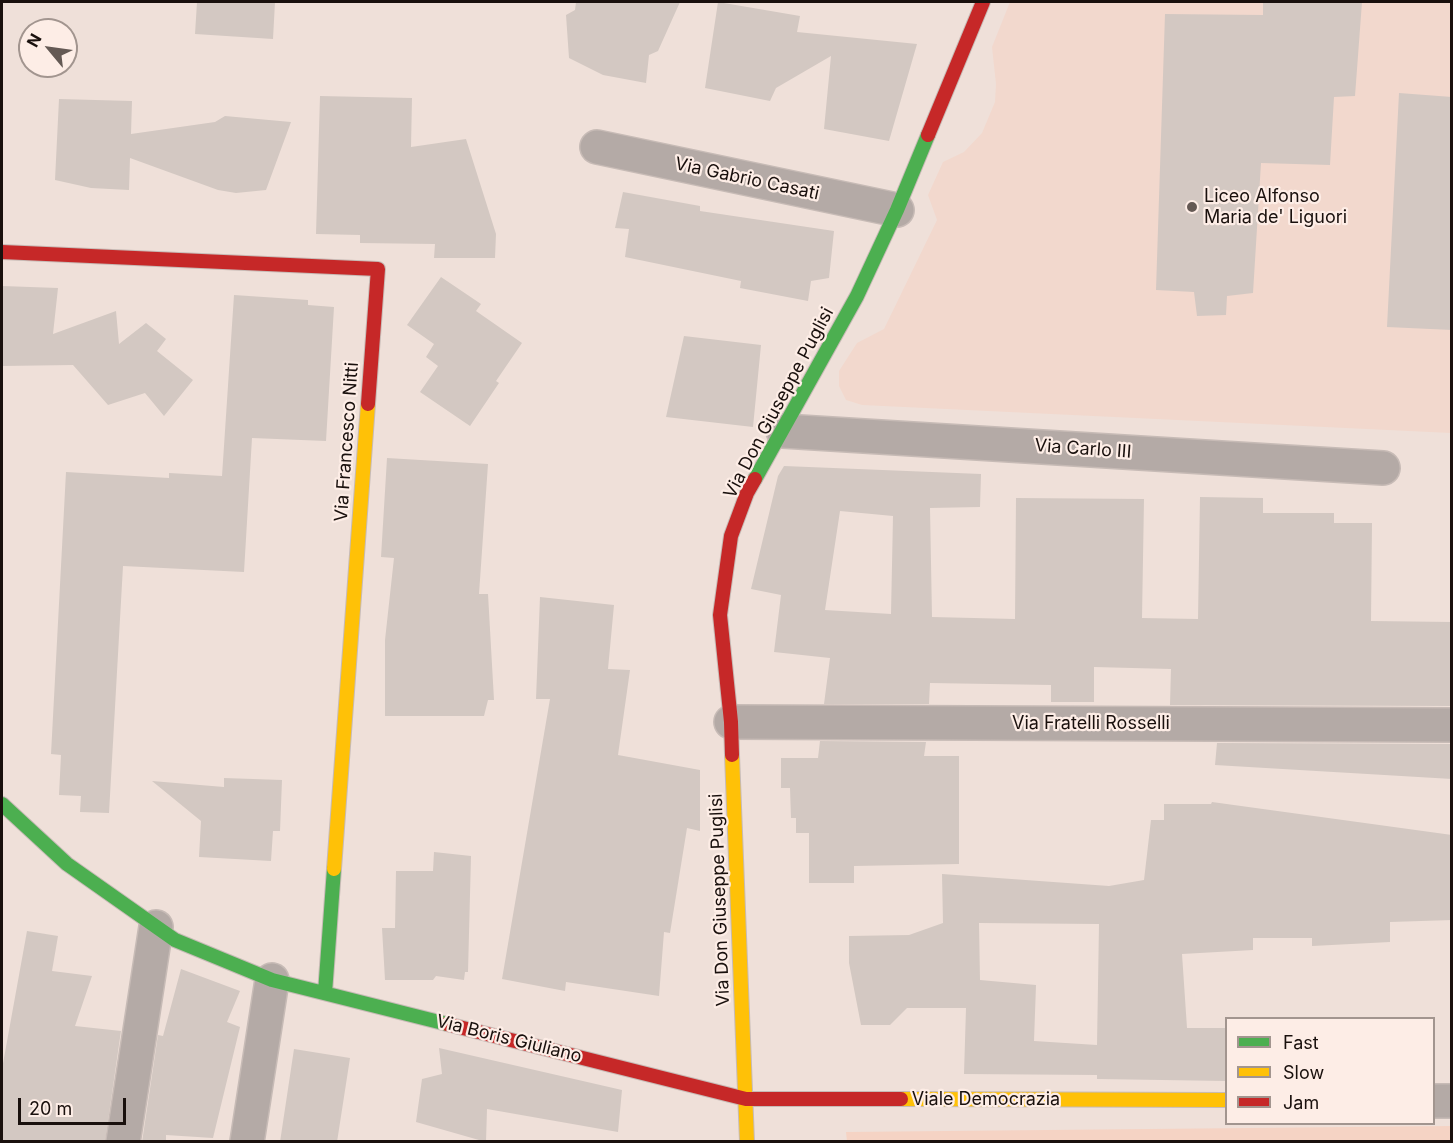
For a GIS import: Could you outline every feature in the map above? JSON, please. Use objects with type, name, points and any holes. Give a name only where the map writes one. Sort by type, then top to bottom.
[{"type":"street","name":"Via Don Giuseppe Puglisi","points":[[747,1142],[731,722],[720,615],[731,536],[747,493],[857,296],[897,210],[983,2]]},
{"type":"street","name":"Via Gabrio Casati","points":[[597,147],[897,210]]},
{"type":"street","name":"Via Francesco Nitti","points":[[2,252],[378,269],[325,993]]},
{"type":"street","name":"Via Carlo III","points":[[783,431],[1383,468]]},
{"type":"street","name":"Via Fratelli Rosselli","points":[[731,722],[1452,725]]},
{"type":"street","name":"Via Boris Giuliano","points":[[2,804],[67,864],[175,940],[272,980],[746,1099]]},
{"type":"street","points":[[123,1142],[156,927]]},
{"type":"street","points":[[247,1142],[272,980]]},
{"type":"street","name":"Viale Democrazia","points":[[746,1099],[1225,1100]]},
{"type":"street","points":[[1435,1101],[1452,1101]]},
{"type":"shaded area","name":"Liceo Alfonso Maria de' Liguori","points":[[1010,2],[1451,2],[1451,433],[862,405],[846,400],[839,386],[839,371],[857,343],[884,329],[937,220],[928,195],[943,162],[964,152],[982,133],[995,102],[996,84],[992,47]]},
{"type":"shaded area","points":[[1451,1126],[1451,1142],[847,1142],[846,1132]]},
{"type":"building","points":[[197,2],[275,2],[273,39],[195,34]]},
{"type":"building","points":[[576,2],[680,2],[658,51],[649,55],[646,83],[603,75],[569,58],[566,15],[575,10]]},
{"type":"building","points":[[718,2],[800,16],[797,32],[917,44],[889,141],[824,129],[831,56],[776,88],[770,101],[705,88]]},
{"type":"building","points":[[1263,2],[1362,2],[1355,96],[1334,97],[1330,165],[1261,163],[1253,293],[1227,296],[1226,315],[1197,316],[1194,292],[1156,290],[1165,14],[1263,15]]},
{"type":"building","points":[[1399,93],[1452,97],[1452,330],[1387,327]]},
{"type":"building","points":[[320,96],[412,98],[411,147],[466,139],[496,234],[495,258],[434,258],[435,244],[360,243],[360,235],[316,234]]},
{"type":"building","points":[[59,99],[132,101],[131,134],[215,122],[225,116],[291,122],[266,190],[236,193],[218,190],[130,158],[129,190],[91,188],[55,180]]},
{"type":"building","points":[[623,192],[700,206],[700,211],[834,231],[829,278],[811,281],[808,301],[740,288],[741,281],[625,257],[629,229],[615,228]]},
{"type":"building","points":[[441,277],[481,304],[476,311],[522,343],[496,381],[499,383],[470,426],[420,392],[438,366],[426,357],[434,344],[407,325]]},
{"type":"building","points":[[2,286],[58,288],[53,334],[116,311],[119,344],[146,323],[166,339],[157,351],[193,380],[164,416],[145,393],[108,405],[73,365],[2,366]]},
{"type":"building","points":[[234,295],[308,300],[308,305],[334,307],[326,441],[252,438],[244,572],[123,566],[109,813],[80,812],[81,796],[59,795],[61,755],[51,754],[66,472],[169,478],[169,473],[222,476]]},
{"type":"building","points":[[684,336],[761,345],[753,427],[666,417]]},
{"type":"building","points":[[387,458],[488,464],[479,594],[488,594],[494,700],[488,700],[484,716],[385,716],[385,640],[394,558],[381,557]]},
{"type":"building","points":[[784,466],[981,474],[980,507],[930,508],[932,617],[1015,619],[1016,498],[1144,499],[1142,618],[1198,619],[1200,497],[1263,498],[1263,513],[1334,513],[1334,523],[1372,523],[1371,621],[1452,622],[1452,706],[1170,705],[1171,669],[1094,667],[1094,702],[1051,702],[1051,685],[930,683],[929,704],[824,704],[830,658],[774,652],[781,595],[751,589],[778,476]],"holes":[[[840,511],[893,516],[891,614],[825,610]]]},
{"type":"building","points":[[540,597],[614,605],[608,669],[630,670],[618,755],[700,770],[700,831],[687,828],[670,933],[664,932],[659,996],[566,982],[565,991],[502,979],[550,699],[536,699]]},
{"type":"building","points":[[820,741],[926,742],[924,756],[959,756],[959,864],[854,866],[854,883],[809,883],[809,833],[796,833],[796,818],[791,818],[790,788],[781,788],[781,758],[818,758]]},
{"type":"building","points":[[1217,743],[1452,744],[1452,779],[1215,765]]},
{"type":"building","points":[[224,778],[282,780],[280,831],[273,831],[271,861],[199,857],[201,821],[152,781],[224,787]]},
{"type":"building","points":[[1212,802],[1452,835],[1452,920],[1390,922],[1390,942],[1312,946],[1312,938],[1253,938],[1253,950],[1182,954],[1187,1028],[1225,1028],[1225,1081],[1097,1079],[1097,1075],[964,1074],[966,1008],[907,1008],[890,1025],[861,1025],[849,963],[849,936],[909,935],[943,923],[942,874],[1109,886],[1144,880],[1151,820],[1164,820],[1164,804],[1211,804]],"holes":[[[979,923],[1099,924],[1097,1045],[1034,1041],[1036,985],[980,980]]]},
{"type":"building","points":[[434,852],[471,856],[468,972],[465,972],[464,980],[436,976],[433,980],[385,980],[382,928],[395,928],[396,871],[433,871]]},
{"type":"building","points":[[27,931],[58,936],[52,971],[92,976],[75,1026],[121,1031],[105,1142],[2,1142],[2,1069]]},
{"type":"building","points":[[181,969],[240,991],[227,1022],[240,1027],[213,1138],[166,1135],[166,1142],[142,1142],[158,1035],[163,1036]]},
{"type":"building","points":[[439,1048],[622,1090],[618,1132],[487,1109],[486,1142],[416,1122],[422,1079],[442,1074]]},
{"type":"building","points":[[294,1049],[350,1058],[337,1142],[280,1142]]},
{"type":"traffic: fast","points":[[755,479],[857,296],[897,210],[928,135]]},
{"type":"traffic: fast","points":[[2,804],[67,864],[175,940],[272,980],[447,1024]]},
{"type":"traffic: fast","points":[[325,993],[334,869]]},
{"type":"traffic: slow","points":[[334,869],[368,404]]},
{"type":"traffic: slow","points":[[732,755],[747,1142]]},
{"type":"traffic: slow","points":[[901,1099],[1225,1100]]},
{"type":"traffic: jam","points":[[928,135],[983,2]]},
{"type":"traffic: jam","points":[[2,252],[378,269],[368,404]]},
{"type":"traffic: jam","points":[[732,755],[731,722],[720,615],[731,536],[747,493],[755,479]]},
{"type":"traffic: jam","points":[[447,1024],[746,1099],[901,1099]]},
{"type":"place","name":"Liceo Alfonso Maria de' Liguori","points":[[1192,207]]}]
